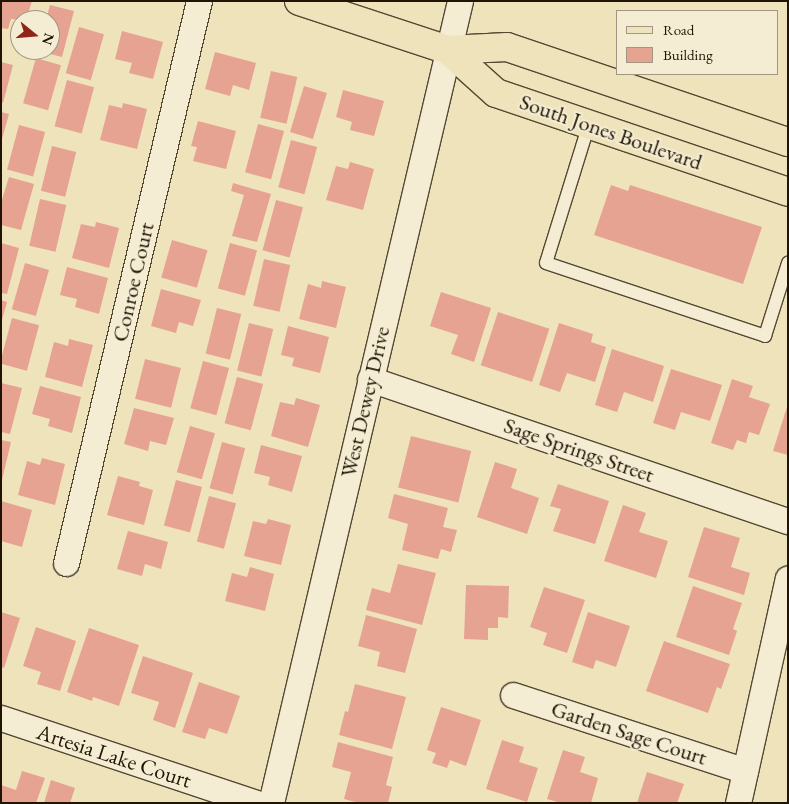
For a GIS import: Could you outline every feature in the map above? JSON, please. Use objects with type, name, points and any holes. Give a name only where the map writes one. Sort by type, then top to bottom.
[{"type":"main road","name":"South Jones Boulevard","points":[[298,1],[448,50],[507,47],[788,142]]},
{"type":"main road","name":"South Jones Boulevard","points":[[448,50],[496,93],[788,192]]},
{"type":"street","name":"Conroe Court","points":[[66,563],[199,1]]},
{"type":"street","name":"West Dewey Drive","points":[[271,803],[460,1]]},
{"type":"street","name":"Sage Springs Street","points":[[370,379],[788,521]]},
{"type":"street","points":[[738,803],[788,578]]},
{"type":"street","name":"Garden Sage Court","points":[[513,695],[745,771]]},
{"type":"street","name":"Artesia Lake Court","points":[[1,718],[256,803]]},
{"type":"lane","points":[[588,124],[546,263],[765,336],[788,263]]},
{"type":"building","points":[[1,1],[32,1],[29,10],[10,10],[8,29],[1,28]]},
{"type":"building","points":[[50,5],[74,11],[62,57],[60,56],[60,10],[49,10]]},
{"type":"building","points":[[79,27],[104,34],[91,80],[66,73]]},
{"type":"building","points":[[122,31],[163,42],[153,79],[129,73],[132,63],[115,59]]},
{"type":"building","points":[[215,52],[256,63],[249,90],[233,85],[230,96],[205,89]]},
{"type":"building","points":[[35,60],[61,65],[48,110],[23,103]]},
{"type":"building","points":[[1,62],[13,65],[3,103],[1,102]]},
{"type":"building","points":[[271,71],[297,77],[287,124],[260,118]]},
{"type":"building","points":[[67,80],[94,87],[82,134],[55,126]]},
{"type":"building","points":[[304,86],[327,93],[313,139],[290,132]]},
{"type":"building","points":[[343,90],[384,101],[374,136],[350,130],[352,122],[336,117]]},
{"type":"building","points":[[123,103],[147,109],[137,149],[100,140],[109,105],[122,108]]},
{"type":"building","points":[[1,112],[9,114],[2,139],[1,139]]},
{"type":"building","points":[[198,121],[236,131],[226,169],[193,161],[197,147],[191,146]]},
{"type":"building","points":[[258,124],[284,131],[271,179],[245,172]]},
{"type":"building","points":[[19,125],[45,132],[33,176],[7,169]]},
{"type":"building","points":[[291,140],[317,147],[304,194],[278,187]]},
{"type":"building","points":[[52,146],[76,152],[65,197],[41,191]]},
{"type":"building","points":[[350,162],[374,169],[363,210],[326,200],[336,166],[348,169]]},
{"type":"building","points":[[9,177],[34,184],[21,230],[1,225],[1,203]]},
{"type":"building","points":[[233,183],[271,194],[257,242],[232,236],[244,195],[231,191]]},
{"type":"building","points":[[611,185],[628,191],[630,185],[762,227],[743,284],[594,235]]},
{"type":"building","points":[[40,199],[66,205],[56,252],[29,246]]},
{"type":"building","points":[[276,200],[303,207],[290,257],[263,250]]},
{"type":"building","points":[[96,222],[119,228],[109,268],[72,258],[81,224],[95,227]]},
{"type":"building","points":[[172,240],[208,250],[197,288],[161,277]]},
{"type":"building","points":[[1,243],[19,248],[7,294],[1,293]]},
{"type":"building","points":[[230,243],[257,250],[245,296],[218,288]]},
{"type":"building","points":[[264,259],[290,265],[280,312],[253,306]]},
{"type":"building","points":[[25,263],[49,270],[36,316],[12,309]]},
{"type":"building","points":[[67,267],[108,278],[99,314],[75,307],[77,299],[60,295]]},
{"type":"building","points":[[322,281],[346,287],[336,328],[299,319],[308,284],[321,288]]},
{"type":"building","points":[[161,289],[201,300],[193,326],[179,322],[176,333],[151,326]]},
{"type":"building","points":[[441,292],[491,308],[474,362],[451,354],[458,335],[430,326]]},
{"type":"building","points":[[1,300],[7,302],[2,320],[1,319]]},
{"type":"building","points":[[217,308],[241,314],[230,360],[206,354]]},
{"type":"building","points":[[498,312],[549,329],[532,382],[481,365]]},
{"type":"building","points":[[12,318],[39,325],[27,371],[1,364]]},
{"type":"building","points":[[249,323],[273,329],[261,377],[237,371]]},
{"type":"building","points":[[559,323],[593,334],[591,342],[606,347],[595,382],[567,373],[560,392],[539,385]]},
{"type":"building","points":[[288,326],[329,337],[320,373],[292,366],[294,358],[281,355]]},
{"type":"building","points":[[69,339],[93,345],[82,387],[45,377],[54,342],[68,346]]},
{"type":"building","points":[[612,349],[664,366],[653,402],[624,392],[617,412],[595,405]]},
{"type":"building","points":[[145,359],[181,368],[171,408],[135,399]]},
{"type":"building","points":[[203,361],[229,368],[216,415],[190,408]]},
{"type":"building","points":[[671,369],[722,385],[710,421],[681,412],[675,430],[653,423]]},
{"type":"building","points":[[237,377],[263,384],[251,430],[225,423]]},
{"type":"building","points":[[732,379],[753,386],[749,397],[770,404],[759,435],[749,432],[746,443],[737,440],[733,450],[711,443]]},
{"type":"building","points":[[1,383],[22,388],[10,434],[1,432]]},
{"type":"building","points":[[40,386],[81,397],[72,433],[48,426],[50,419],[32,414]]},
{"type":"building","points":[[296,398],[320,405],[308,447],[271,436],[280,402],[294,405]]},
{"type":"building","points":[[788,407],[788,455],[773,451]]},
{"type":"building","points":[[134,408],[174,418],[166,445],[150,441],[148,451],[124,444]]},
{"type":"building","points":[[190,426],[215,433],[202,479],[177,472]]},
{"type":"building","points":[[411,436],[471,451],[458,502],[398,487]]},
{"type":"building","points":[[1,440],[11,442],[2,480],[1,480]]},
{"type":"building","points":[[222,442],[245,448],[233,495],[210,488]]},
{"type":"building","points":[[261,445],[302,456],[292,492],[268,485],[270,477],[254,473]]},
{"type":"building","points":[[42,458],[65,464],[55,505],[18,495],[27,461],[40,465]]},
{"type":"building","points":[[495,462],[517,469],[511,488],[539,498],[527,534],[477,517]]},
{"type":"building","points":[[118,476],[140,482],[139,486],[153,490],[144,525],[107,515]]},
{"type":"building","points":[[176,480],[202,487],[190,532],[164,525]]},
{"type":"building","points":[[558,484],[609,501],[595,544],[553,531],[561,509],[550,506]]},
{"type":"building","points":[[394,494],[448,508],[443,527],[457,530],[451,552],[441,549],[438,559],[402,550],[408,524],[388,518]]},
{"type":"building","points":[[209,496],[236,503],[224,549],[197,541]]},
{"type":"building","points":[[1,501],[32,510],[22,547],[1,541]]},
{"type":"building","points":[[623,505],[646,513],[639,532],[668,541],[656,578],[604,561]]},
{"type":"building","points":[[268,519],[291,525],[281,565],[244,556],[253,521],[266,524]]},
{"type":"building","points":[[704,527],[740,538],[731,567],[750,573],[744,595],[688,577]]},
{"type":"building","points":[[128,531],[168,542],[161,569],[145,564],[142,576],[117,569]]},
{"type":"building","points":[[398,564],[436,573],[422,625],[366,610],[372,588],[390,593]]},
{"type":"building","points":[[250,567],[274,574],[265,611],[225,601],[232,573],[247,577]]},
{"type":"building","points":[[466,585],[509,586],[508,618],[498,617],[498,628],[488,628],[488,640],[464,639]]},
{"type":"building","points":[[693,586],[742,603],[733,629],[737,631],[729,655],[676,637]]},
{"type":"building","points":[[544,587],[585,600],[567,653],[543,645],[547,633],[530,627]]},
{"type":"building","points":[[1,612],[20,618],[4,668],[1,667]]},
{"type":"building","points":[[588,612],[630,626],[616,667],[596,660],[593,669],[572,662]]},
{"type":"building","points":[[366,615],[417,629],[405,673],[377,666],[380,652],[358,646]]},
{"type":"building","points":[[36,627],[76,641],[60,691],[37,684],[41,672],[23,666]]},
{"type":"building","points":[[89,628],[139,645],[119,706],[93,697],[92,701],[67,692]]},
{"type":"building","points":[[664,641],[730,664],[721,689],[717,687],[708,713],[646,691]]},
{"type":"building","points":[[143,656],[193,673],[175,728],[153,720],[159,702],[131,693]]},
{"type":"building","points":[[199,682],[240,696],[227,734],[209,728],[205,739],[182,732]]},
{"type":"building","points":[[355,684],[406,697],[392,749],[339,735],[345,711],[348,712]]},
{"type":"building","points":[[441,707],[481,720],[466,766],[450,760],[447,768],[432,763],[436,753],[427,750]]},
{"type":"building","points":[[502,740],[524,747],[519,762],[538,768],[527,802],[486,789]]},
{"type":"building","points":[[338,742],[393,757],[386,785],[392,787],[388,803],[359,803],[344,799],[351,772],[332,767]]},
{"type":"building","points":[[563,750],[585,757],[580,772],[598,778],[591,803],[561,803],[547,799]]},
{"type":"building","points":[[22,771],[45,778],[36,803],[1,803],[1,785],[16,790]]},
{"type":"building","points":[[647,772],[684,784],[677,803],[637,803]]},
{"type":"building","points":[[51,780],[75,788],[70,803],[44,803]]}]
